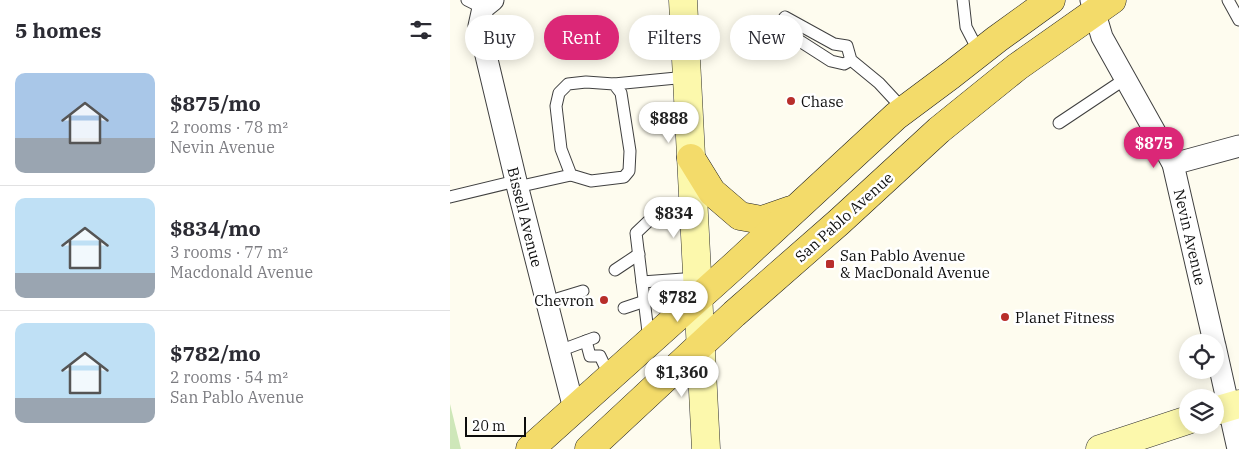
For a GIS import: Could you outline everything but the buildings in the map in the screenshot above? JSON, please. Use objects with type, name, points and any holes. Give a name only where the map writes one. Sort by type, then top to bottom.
[{"type":"main road","points":[[530,449],[650,341],[698,288],[795,209],[896,116],[951,76],[979,52],[1051,0]]},
{"type":"main road","name":"San Pablo Avenue","points":[[589,449],[939,130],[1099,4]]},
{"type":"main road","points":[[692,158],[712,192],[740,216],[762,220],[795,209]]},
{"type":"street","points":[[683,0],[706,449]]},
{"type":"street","name":"Nevin Avenue","points":[[1099,4],[1102,37],[1173,164],[1213,334]]},
{"type":"street","name":"Bissell Avenue","points":[[480,8],[516,184],[574,409]]},
{"type":"street","points":[[1173,164],[1239,146]]},
{"type":"street","name":"Nevin Avenue","points":[[1222,379],[1238,449]]},
{"type":"street","points":[[1100,449],[1179,423]]},
{"type":"lane","points":[[963,0],[966,27],[979,52]]},
{"type":"lane","points":[[1228,0],[1239,20]]},
{"type":"lane","points":[[851,60],[844,64],[831,61],[778,27],[785,17],[834,44],[847,46],[851,60],[879,83],[904,110]]},
{"type":"lane","points":[[571,175],[561,149],[556,106],[559,92],[568,84],[586,82],[614,84],[687,77]]},
{"type":"lane","points":[[1059,123],[1125,79]]},
{"type":"lane","points":[[450,197],[571,175],[591,181],[624,177],[629,171],[630,151],[621,94],[614,84]]},
{"type":"lane","points":[[650,341],[636,233],[656,214],[694,212]]},
{"type":"lane","points":[[615,270],[639,254]]},
{"type":"lane","points":[[642,282],[698,288]]},
{"type":"lane","points":[[547,302],[583,291]]},
{"type":"lane","points":[[624,308],[645,301]]},
{"type":"lane","points":[[559,351],[590,340],[590,356],[600,356],[610,377]]},
{"type":"green space","points":[[450,404],[461,449],[450,449]]},
{"type":"place","name":"Chase","points":[[791,101]]},
{"type":"place","name":"San Pablo Avenue & MacDonald Avenue","points":[[830,264]]},
{"type":"place","name":"Chevron","points":[[604,300]]},
{"type":"place","name":"Planet Fitness","points":[[1005,317]]}]
